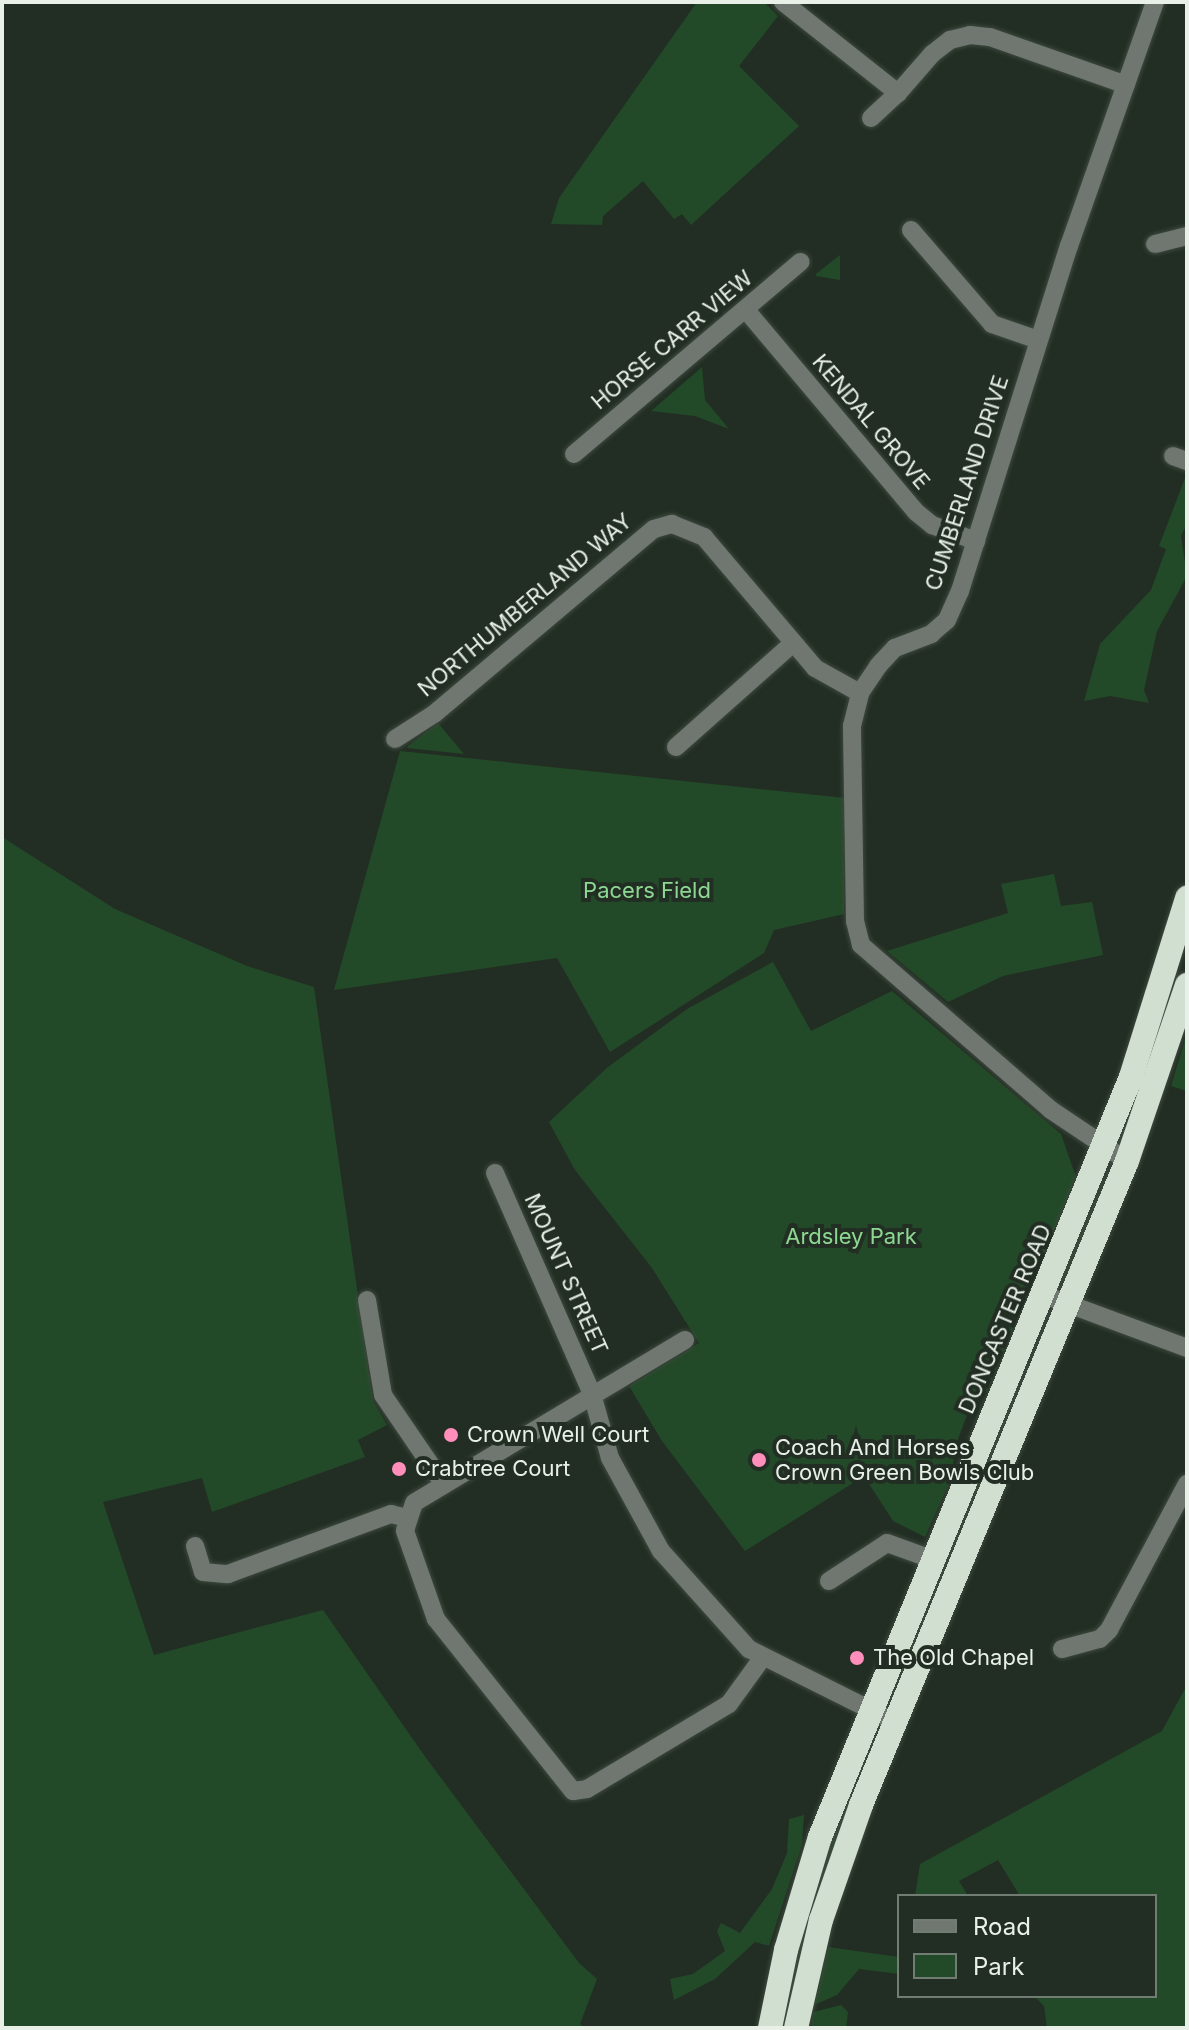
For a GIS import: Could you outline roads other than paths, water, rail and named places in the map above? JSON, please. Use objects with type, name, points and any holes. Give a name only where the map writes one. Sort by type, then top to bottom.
[{"type":"highway","name":"DONCASTER ROAD","points":[[770,2028],[802,1889],[1106,1142],[1187,898]]},
{"type":"highway","points":[[796,2028],[835,1877],[895,1722],[1127,1161],[1187,985]]},
{"type":"street","points":[[783,2],[898,93]]},
{"type":"street","name":"CUMBERLAND DRIVE","points":[[1127,1161],[1106,1142],[1051,1110],[861,945],[855,921],[852,726],[860,693],[895,648],[931,634],[947,620],[976,541],[1038,340],[1155,2]]},
{"type":"street","points":[[871,118],[932,54],[950,40],[970,35],[990,37],[1126,85]]},
{"type":"street","points":[[911,230],[992,324],[1038,340]]},
{"type":"street","points":[[1155,244],[1187,236]]},
{"type":"street","name":"HORSE CARR VIEW","points":[[574,454],[800,262]]},
{"type":"street","name":"KENDAL GROVE","points":[[746,310],[916,512],[932,525],[976,541]]},
{"type":"street","name":"NORTHUMBERLAND WAY","points":[[395,739],[434,714],[654,529],[672,524],[704,537],[793,643],[825,676],[860,693]]},
{"type":"street","points":[[676,747],[793,643]]},
{"type":"street","name":"MOUNT STREET","points":[[495,1173],[592,1394],[610,1458],[661,1551],[703,1603],[763,1657],[895,1722]]},
{"type":"street","points":[[1044,1295],[1187,1348]]},
{"type":"street","points":[[367,1300],[380,1344],[383,1395],[443,1483]]},
{"type":"street","points":[[195,1546],[203,1572],[228,1574],[391,1514],[410,1510],[443,1483],[685,1340]]},
{"type":"street","points":[[1062,1649],[1100,1639],[1109,1630],[1187,1484]]},
{"type":"street","points":[[410,1510],[405,1531],[436,1619],[556,1775],[573,1791],[587,1789],[729,1704],[763,1657]]},
{"type":"street","points":[[829,1581],[887,1543],[934,1560]]},
{"type":"place","name":"Crown Well Court","points":[[451,1435]]},
{"type":"place","name":"Coach And Horses Crown Green Bowls Club","points":[[759,1460]]},
{"type":"place","name":"Crabtree Court","points":[[399,1469]]},
{"type":"place","name":"The Old Chapel","points":[[857,1658]]},
{"type":"park label","name":"Pacers Field","points":[[647,891]]},
{"type":"park label","name":"Ardsley Park","points":[[851,1237]]}]
